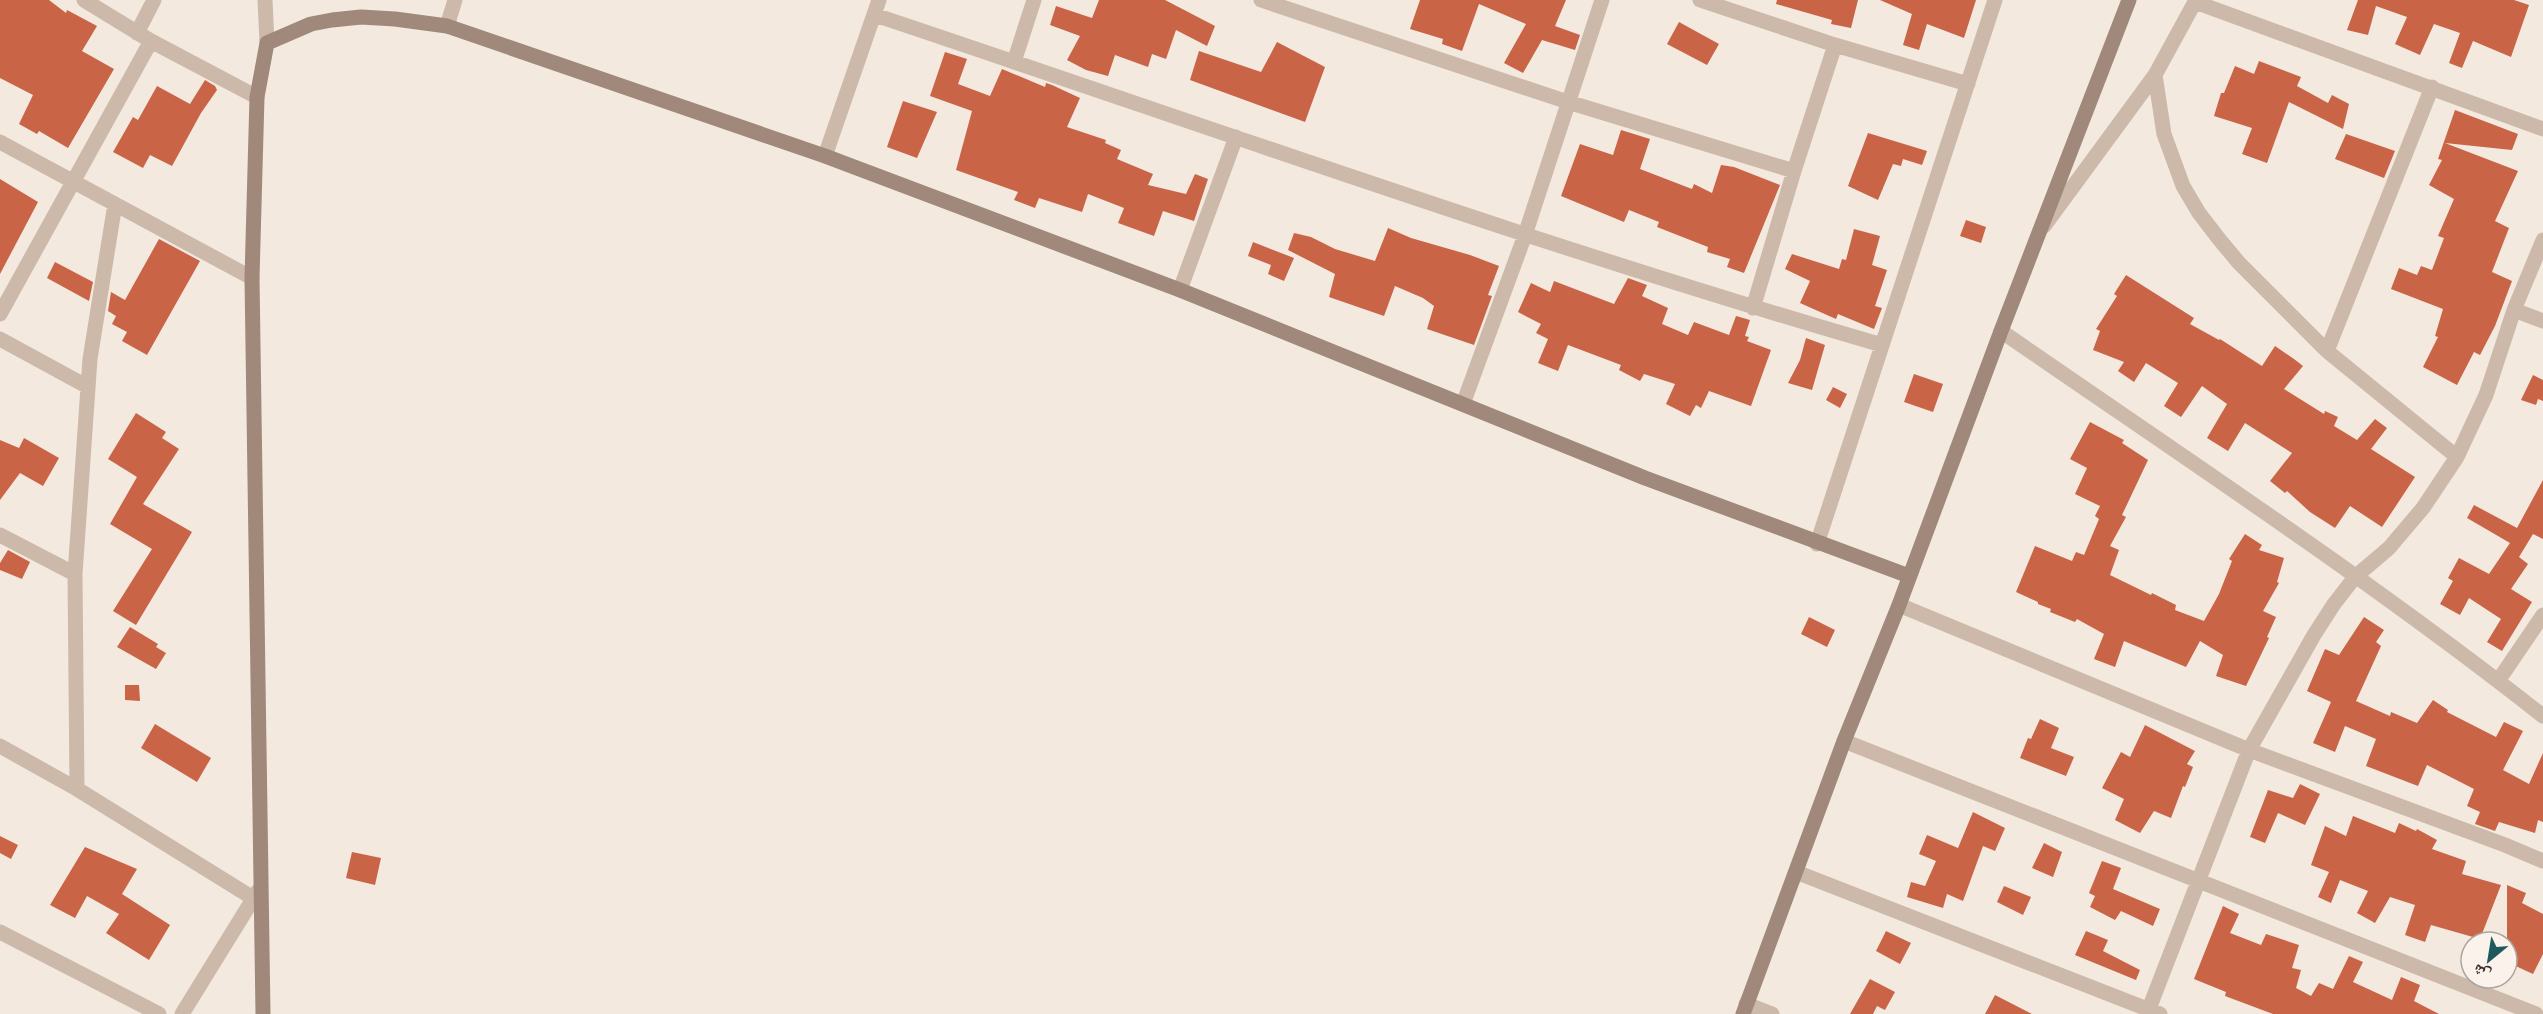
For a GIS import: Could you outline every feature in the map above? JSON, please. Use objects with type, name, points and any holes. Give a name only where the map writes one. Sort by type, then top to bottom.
[{"type":"main road","points":[[1745,1009],[1844,741],[1899,605],[2001,331],[2129,0]]},
{"type":"main road","points":[[263,1014],[257,893],[252,278],[257,97],[267,43],[311,24],[361,17],[447,26],[825,156],[1180,290],[1645,478],[1817,544],[1909,576]]},
{"type":"street","points":[[84,0],[151,41],[257,97]]},
{"type":"street","points":[[137,33],[154,0]]},
{"type":"street","points":[[265,0],[267,43]]},
{"type":"street","points":[[447,26],[455,0]]},
{"type":"street","points":[[825,156],[879,0]]},
{"type":"street","points":[[1014,62],[1034,0]]},
{"type":"street","points":[[1261,0],[1568,102],[1794,171]]},
{"type":"street","points":[[1463,404],[1525,235],[1602,0]]},
{"type":"street","points":[[1700,0],[1836,45],[1968,84]]},
{"type":"street","points":[[1817,544],[1995,0]]},
{"type":"street","points":[[2039,232],[2155,75],[2196,1],[2543,129]]},
{"type":"street","points":[[874,15],[1525,235],[1753,308],[1882,345]]},
{"type":"street","points":[[0,314],[151,41]]},
{"type":"street","points":[[1753,308],[1794,171],[1836,45]]},
{"type":"street","points":[[2155,75],[2164,134],[2183,186],[2199,213],[2239,263],[2327,351],[2457,458]]},
{"type":"street","points":[[2327,351],[2432,87]]},
{"type":"street","points":[[1180,290],[1236,137]]},
{"type":"street","points":[[0,142],[252,278]]},
{"type":"street","points":[[77,789],[75,574],[90,359],[115,204]]},
{"type":"street","points":[[1796,872],[2152,1013],[2197,881],[2249,750],[2314,635],[2355,577],[2389,548],[2410,524],[2457,458],[2486,395],[2514,310],[2543,240]]},
{"type":"street","points":[[2514,310],[2543,321]]},
{"type":"street","points":[[2001,331],[2355,577],[2543,716]]},
{"type":"street","points":[[0,339],[88,387]]},
{"type":"street","points":[[0,535],[75,574]]},
{"type":"street","points":[[1899,605],[2249,750],[2543,861]]},
{"type":"street","points":[[2498,681],[2543,615]]},
{"type":"street","points":[[1844,741],[2536,1014]]},
{"type":"street","points":[[0,746],[257,893],[182,1014]]},
{"type":"street","points":[[0,932],[159,1014]]},
{"type":"street","points":[[1745,1009],[1772,1014]]},
{"type":"building","points":[[0,0],[49,0],[66,13],[67,10],[97,26],[82,51],[114,69],[68,148],[39,131],[37,134],[19,124],[33,95],[0,78]]},
{"type":"building","points":[[1099,0],[1165,0],[1215,26],[1207,46],[1176,30],[1166,59],[1152,54],[1148,67],[1115,55],[1108,76],[1086,70],[1067,60],[1080,36],[1050,25],[1056,6],[1092,18]]},
{"type":"building","points":[[1420,0],[1566,0],[1555,26],[1580,35],[1575,50],[1542,40],[1523,73],[1504,63],[1526,24],[1479,4],[1462,51],[1442,44],[1443,39],[1410,29]]},
{"type":"building","points":[[1777,0],[1858,0],[1851,28],[1831,24],[1832,20],[1776,4]]},
{"type":"building","points":[[1880,0],[1976,0],[1964,38],[1927,24],[1919,50],[1903,45],[1912,14]]},
{"type":"building","points":[[2358,0],[2514,0],[2529,5],[2511,57],[2473,41],[2462,68],[2449,63],[2460,33],[2434,24],[2420,55],[2395,44],[2407,17],[2376,6],[2368,35],[2347,30]]},
{"type":"building","points":[[1679,22],[1719,44],[1707,65],[1667,44]]},
{"type":"building","points":[[1277,42],[1325,67],[1305,122],[1190,80],[1199,51],[1261,72]]},
{"type":"building","points":[[945,52],[967,59],[958,84],[990,96],[1002,69],[1045,87],[1046,83],[1052,85],[1080,98],[1067,127],[1106,140],[1105,143],[1121,150],[1117,159],[1153,174],[1148,185],[1186,194],[1195,174],[1208,179],[1194,221],[1163,211],[1154,236],[1118,223],[1124,208],[1088,194],[1082,212],[1039,198],[1035,208],[1014,200],[1018,192],[956,170],[972,111],[930,96]]},
{"type":"building","points":[[2259,61],[2301,77],[2297,86],[2328,103],[2332,95],[2349,104],[2343,129],[2289,102],[2267,163],[2242,154],[2252,128],[2214,116],[2221,93],[2224,93],[2235,66],[2254,74]]},
{"type":"building","points":[[205,80],[217,90],[201,113],[172,166],[150,155],[143,168],[113,152],[133,117],[138,120],[157,86],[190,104]]},
{"type":"building","points":[[903,101],[937,112],[917,158],[887,147]]},
{"type":"building","points":[[2455,110],[2518,134],[2512,150],[2445,143],[2518,171],[2495,221],[2509,228],[2492,272],[2512,281],[2495,326],[2480,355],[2474,352],[2457,385],[2423,367],[2438,337],[2435,336],[2443,309],[2391,289],[2399,268],[2417,275],[2421,266],[2432,270],[2444,238],[2438,236],[2454,199],[2429,185],[2442,160],[2438,159]]},
{"type":"building","points":[[1621,130],[1650,139],[1640,169],[1692,189],[1694,184],[1712,193],[1721,165],[1734,167],[1780,185],[1744,273],[1727,267],[1730,259],[1707,252],[1708,247],[1657,227],[1659,222],[1629,210],[1624,222],[1561,196],[1580,144],[1613,155]]},
{"type":"building","points":[[1868,133],[1927,151],[1922,165],[1903,159],[1901,166],[1893,164],[1878,200],[1848,186]]},
{"type":"building","points":[[2346,134],[2395,151],[2384,178],[2335,159]]},
{"type":"building","points":[[0,179],[38,202],[0,274]]},
{"type":"building","points":[[1966,220],[1986,227],[1981,243],[1960,236]]},
{"type":"building","points":[[1388,228],[1411,238],[1499,266],[1488,295],[1492,296],[1474,345],[1427,329],[1434,306],[1423,298],[1395,286],[1384,316],[1329,297],[1335,274],[1288,250],[1294,233],[1375,261]]},
{"type":"building","points":[[1854,229],[1880,236],[1872,265],[1887,270],[1875,306],[1882,308],[1874,329],[1838,314],[1836,319],[1800,303],[1810,281],[1785,269],[1792,254],[1839,269],[1842,259],[1846,260]]},
{"type":"building","points":[[159,239],[200,261],[147,355],[122,341],[127,332],[112,324],[116,316],[108,311],[111,292],[125,300]]},
{"type":"building","points":[[1253,242],[1294,258],[1284,281],[1268,274],[1271,265],[1248,256]]},
{"type":"building","points":[[55,262],[93,282],[89,301],[47,278]]},
{"type":"building","points":[[2126,275],[2194,318],[2190,324],[2220,339],[2262,366],[2275,346],[2294,359],[2303,366],[2284,389],[2324,414],[2325,411],[2338,417],[2334,426],[2357,440],[2375,419],[2387,428],[2371,449],[2415,477],[2382,527],[2350,506],[2335,528],[2310,512],[2287,491],[2285,493],[2270,481],[2292,453],[2245,423],[2228,451],[2207,438],[2227,404],[2202,386],[2181,417],[2164,406],[2178,383],[2146,363],[2134,382],[2118,371],[2124,362],[2093,350],[2100,331],[2096,329],[2117,296],[2114,294]]},
{"type":"building","points":[[1628,278],[1647,285],[1642,296],[1668,308],[1662,324],[1688,335],[1694,322],[1729,335],[1736,316],[1750,320],[1745,336],[1749,337],[1747,341],[1771,350],[1751,406],[1709,391],[1701,408],[1696,405],[1690,416],[1666,404],[1675,384],[1644,374],[1640,381],[1619,370],[1621,365],[1568,345],[1558,371],[1538,363],[1548,339],[1536,333],[1541,324],[1518,312],[1531,283],[1550,292],[1554,281],[1614,304]]},
{"type":"building","points":[[1806,338],[1825,345],[1812,390],[1788,383],[1800,360]]},
{"type":"building","points":[[1914,374],[1943,384],[1933,412],[1904,402]]},
{"type":"building","points":[[2533,375],[2543,380],[2543,401],[2538,399],[2536,405],[2521,400]]},
{"type":"building","points":[[1833,387],[1847,394],[1840,408],[1826,400]]},
{"type":"building","points":[[136,413],[166,432],[162,438],[179,449],[143,504],[192,532],[136,625],[113,611],[152,549],[110,524],[137,477],[108,459]]},
{"type":"building","points":[[2090,422],[2124,440],[2122,443],[2148,460],[2122,515],[2126,517],[2110,546],[2119,550],[2110,575],[2176,605],[2175,610],[2204,621],[2219,594],[2232,561],[2229,559],[2245,534],[2262,545],[2259,550],[2284,558],[2277,582],[2279,583],[2263,611],[2276,617],[2267,637],[2269,638],[2246,686],[2216,676],[2223,655],[2200,641],[2186,667],[2124,641],[2115,667],[2094,659],[2104,634],[2077,619],[2075,622],[2050,612],[2051,609],[2016,592],[2035,546],[2072,561],[2076,552],[2084,555],[2099,519],[2095,516],[2100,506],[2075,494],[2087,468],[2070,459]]},
{"type":"building","points":[[24,438],[59,458],[43,486],[20,473],[0,500],[0,440],[19,448]]},
{"type":"building","points":[[2543,480],[2543,539],[2533,534],[2519,557],[2528,564],[2511,589],[2532,602],[2502,651],[2487,642],[2501,619],[2469,598],[2460,615],[2440,604],[2453,581],[2448,578],[2459,558],[2489,574],[2510,543],[2467,518],[2474,505],[2517,528]]},
{"type":"building","points":[[8,550],[30,562],[22,579],[0,570],[0,563]]},
{"type":"building","points":[[1809,617],[1835,630],[1827,647],[1801,634]]},
{"type":"building","points":[[2364,617],[2384,630],[2376,642],[2381,646],[2356,701],[2390,716],[2391,712],[2417,723],[2433,700],[2448,710],[2447,712],[2496,737],[2504,722],[2523,731],[2503,770],[2529,784],[2543,753],[2543,822],[2538,820],[2535,833],[2499,822],[2495,831],[2475,824],[2480,812],[2467,806],[2474,789],[2427,765],[2418,786],[2366,766],[2376,739],[2345,726],[2335,752],[2313,743],[2331,702],[2307,691],[2325,649],[2339,655]]},
{"type":"building","points":[[130,627],[158,644],[156,647],[166,653],[156,669],[117,647]]},
{"type":"building","points":[[125,685],[139,685],[140,701],[125,700]]},
{"type":"building","points":[[2040,719],[2059,728],[2051,748],[2074,757],[2066,776],[2020,758],[2028,738],[2031,739]]},
{"type":"building","points":[[155,724],[211,758],[197,782],[141,748]]},
{"type":"building","points":[[2145,725],[2195,751],[2187,764],[2193,767],[2171,818],[2154,811],[2140,833],[2115,820],[2124,799],[2102,788],[2121,752],[2130,757]]},
{"type":"building","points":[[2300,784],[2320,794],[2305,825],[2278,813],[2265,843],[2250,837],[2268,790],[2293,798]]},
{"type":"building","points":[[1973,812],[2005,828],[1995,851],[1983,846],[1963,901],[1947,894],[1943,908],[1907,897],[1911,882],[1925,886],[1936,861],[1919,854],[1927,835],[1958,848]]},
{"type":"building","points":[[2353,816],[2395,833],[2399,823],[2416,831],[2417,829],[2437,840],[2432,849],[2466,861],[2462,874],[2501,885],[2484,930],[2459,930],[2459,933],[2431,925],[2425,942],[2405,935],[2415,905],[2390,897],[2375,923],[2357,913],[2368,891],[2340,880],[2331,903],[2318,897],[2329,872],[2311,865],[2325,826],[2346,836]]},
{"type":"building","points":[[0,836],[18,845],[11,859],[0,853]]},
{"type":"building","points":[[2044,843],[2062,852],[2053,877],[2032,868]]},
{"type":"building","points":[[85,847],[137,869],[122,894],[170,925],[149,960],[106,933],[119,914],[87,896],[75,918],[50,905]]},
{"type":"building","points":[[352,852],[381,858],[375,885],[346,878]]},
{"type":"building","points":[[2102,861],[2121,868],[2113,889],[2160,909],[2153,926],[2121,911],[2115,920],[2090,907],[2095,896],[2089,893]]},
{"type":"building","points":[[2507,885],[2526,893],[2522,903],[2543,914],[2543,954],[2533,974],[2519,968],[2519,930],[2507,930]]},
{"type":"building","points":[[2004,886],[2031,897],[2023,915],[1997,902]]},
{"type":"building","points":[[2223,906],[2239,914],[2230,933],[2261,945],[2266,934],[2299,945],[2292,968],[2301,970],[2296,988],[2311,996],[2319,983],[2333,989],[2349,956],[2363,962],[2353,982],[2392,1000],[2401,977],[2420,985],[2414,1001],[2439,1014],[2273,1014],[2225,996],[2226,992],[2194,979]]},
{"type":"building","points":[[1886,931],[1911,943],[1900,964],[1876,951]]},
{"type":"building","points":[[2086,931],[2108,940],[2103,951],[2140,970],[2136,980],[2075,955]]},
{"type":"building","points":[[1870,979],[1895,992],[1885,1010],[1877,1006],[1873,1014],[1850,1014]]},
{"type":"building","points":[[1995,995],[2032,1014],[1985,1014]]}]
